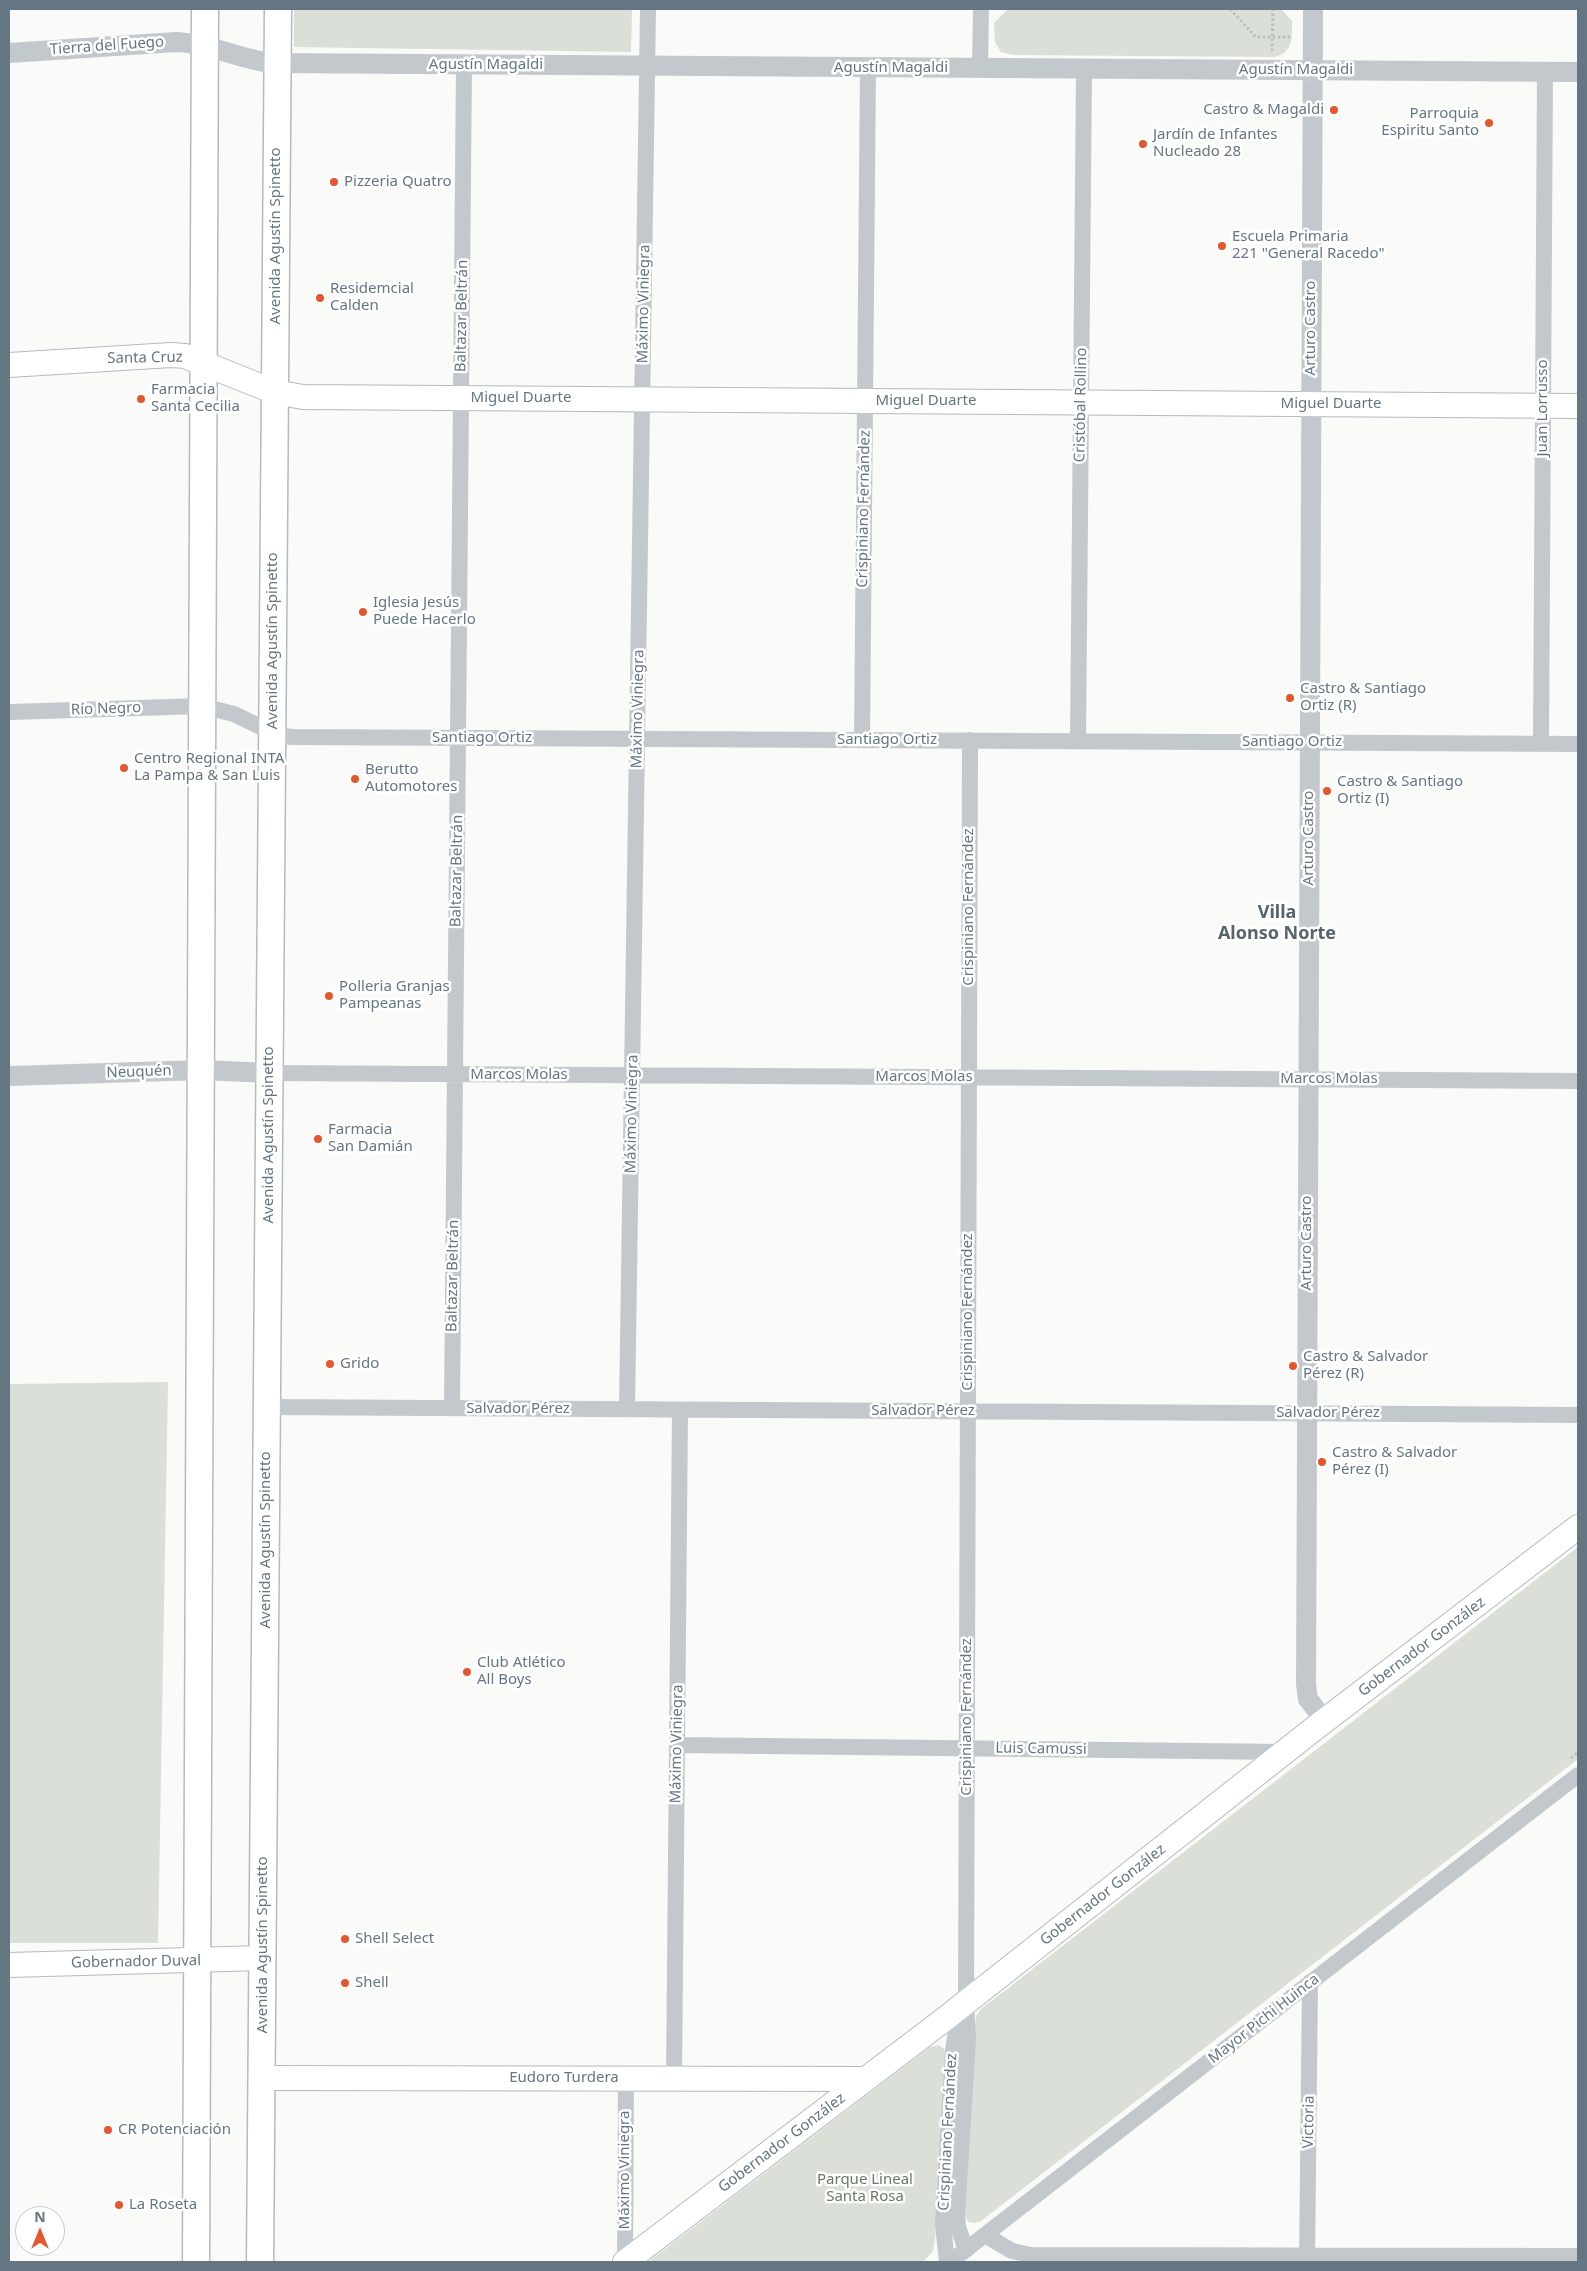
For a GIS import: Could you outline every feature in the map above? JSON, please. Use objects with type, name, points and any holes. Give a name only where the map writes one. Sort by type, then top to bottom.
[{"type":"main road","points":[[196,2262],[205,9]]},
{"type":"main road","name":"Avenida Agustín Spinetto","points":[[260,2262],[278,9]]},
{"type":"main road","name":"Santa Cruz","points":[[9,365],[171,355],[185,356],[275,392]]},
{"type":"main road","name":"Miguel Duarte","points":[[275,392],[303,396],[461,398],[1578,406]]},
{"type":"main road","name":"Gobernador González","points":[[625,2262],[966,2003],[1285,1752],[1578,1527]]},
{"type":"main road","name":"Gobernador Duval","points":[[9,1965],[262,1958]]},
{"type":"main road","name":"Eudoro Turdera","points":[[262,2078],[866,2079]]},
{"type":"street","name":"Máximo Viniegra","points":[[627,1409],[648,9]]},
{"type":"street","points":[[980,68],[981,9]]},
{"type":"street","name":"Arturo Castro","points":[[1313,9],[1306,1684],[1308,1698],[1325,1721]]},
{"type":"street","name":"Tierra del Fuego","points":[[9,53],[176,42],[205,46]]},
{"type":"street","name":"Agustín Magaldi","points":[[205,46],[253,60],[278,63],[1578,72]]},
{"type":"street","name":"Baltazar Beltrán","points":[[452,1408],[464,64]]},
{"type":"street","name":"Crispiniano Fernández","points":[[862,740],[868,68]]},
{"type":"street","name":"Cristóbal Rollino","points":[[1078,741],[1084,69]]},
{"type":"street","name":"Juan Lorrusso","points":[[1541,744],[1545,72]]},
{"type":"street","name":"Río Negro","points":[[9,712],[202,706]]},
{"type":"street","name":"Santiago Ortiz","points":[[202,706],[228,712],[272,733],[292,737],[1578,744]]},
{"type":"street","name":"Crispiniano Fernández","points":[[966,2250],[957,2224],[968,2040],[966,2003],[966,1748],[970,740]]},
{"type":"street","name":"Neuquén","points":[[9,1076],[201,1070],[269,1073]]},
{"type":"street","name":"Marcos Molas","points":[[269,1073],[1578,1081]]},
{"type":"street","name":"Salvador Pérez","points":[[267,1407],[1578,1415]]},
{"type":"street","name":"Máximo Viniegra","points":[[674,2079],[680,1410]]},
{"type":"street","name":"Luis Camussi","points":[[677,1745],[1285,1752]]},
{"type":"street","name":"Mayor Pichi Huinca","points":[[948,2262],[966,2250],[1578,1775]]},
{"type":"street","name":"Victoria","points":[[1307,2259],[1310,1982]]},
{"type":"street","name":"Crispiniano Fernández","points":[[948,2262],[943,2225],[953,2049],[957,2026],[966,2003]]},
{"type":"street","name":"Máximo Viniegra","points":[[625,2262],[626,2078]]},
{"type":"street","points":[[985,2235],[1012,2251],[1025,2254],[1307,2259],[1578,2256]]},
{"type":"path","points":[[1230,9],[1256,37],[1292,38]]},
{"type":"path","points":[[1272,57],[1273,9]]},
{"type":"green space","points":[[294,9],[632,9],[631,52],[294,47]]},
{"type":"green space","points":[[1008,9],[1281,9],[1292,21],[1292,38],[1286,51],[1275,57],[1013,55],[1001,52],[995,42],[994,23]]},
{"type":"green space","points":[[168,1382],[158,1943],[9,1943],[9,1384]]},
{"type":"green space","points":[[1578,1547],[1578,1759],[981,2221],[968,2222],[963,2211],[975,2025],[976,2016],[981,2009]]},
{"type":"green space","name":"Parque Lineal Santa Rosa","points":[[939,2045],[944,2049],[946,2057],[935,2239],[933,2251],[923,2262],[648,2262],[930,2047]]},
{"type":"place","name":"Castro & Magaldi","points":[[1334,110]]},
{"type":"place","name":"Parroquia Espiritu Santo","points":[[1489,123]]},
{"type":"place","name":"Jardín de Infantes Nucleado 28","points":[[1143,144]]},
{"type":"place","name":"Pizzeria Quatro","points":[[334,182]]},
{"type":"place","name":"Escuela Primaria 221 \"General Racedo\"","points":[[1222,246]]},
{"type":"place","name":"Residemcial Calden","points":[[320,298]]},
{"type":"place","name":"Farmacia Santa Cecilia","points":[[141,399]]},
{"type":"place","name":"Iglesia Jesús Puede Hacerlo","points":[[363,612]]},
{"type":"place","name":"Castro & Santiago Ortiz (R)","points":[[1290,698]]},
{"type":"place","name":"Centro Regional INTA La Pampa & San Luis","points":[[124,768]]},
{"type":"place","name":"Berutto Automotores","points":[[355,779]]},
{"type":"place","name":"Castro & Santiago Ortiz (I)","points":[[1327,791]]},
{"type":"place","name":"Polleria Granjas Pampeanas","points":[[329,996]]},
{"type":"place","name":"Farmacia San Damián","points":[[318,1139]]},
{"type":"place","name":"Grido","points":[[330,1364]]},
{"type":"place","name":"Castro & Salvador Pérez (R)","points":[[1293,1366]]},
{"type":"place","name":"Castro & Salvador Pérez (I)","points":[[1322,1462]]},
{"type":"place","name":"Club Atlético All Boys","points":[[467,1672]]},
{"type":"place","name":"Shell Select","points":[[345,1939]]},
{"type":"place","name":"Shell","points":[[345,1983]]},
{"type":"place","name":"CR Potenciación","points":[[108,2130]]},
{"type":"place","name":"La Roseta","points":[[119,2205]]},
{"type":"district","name":"Villa Alonso Norte","points":[[1277,923]]}]
